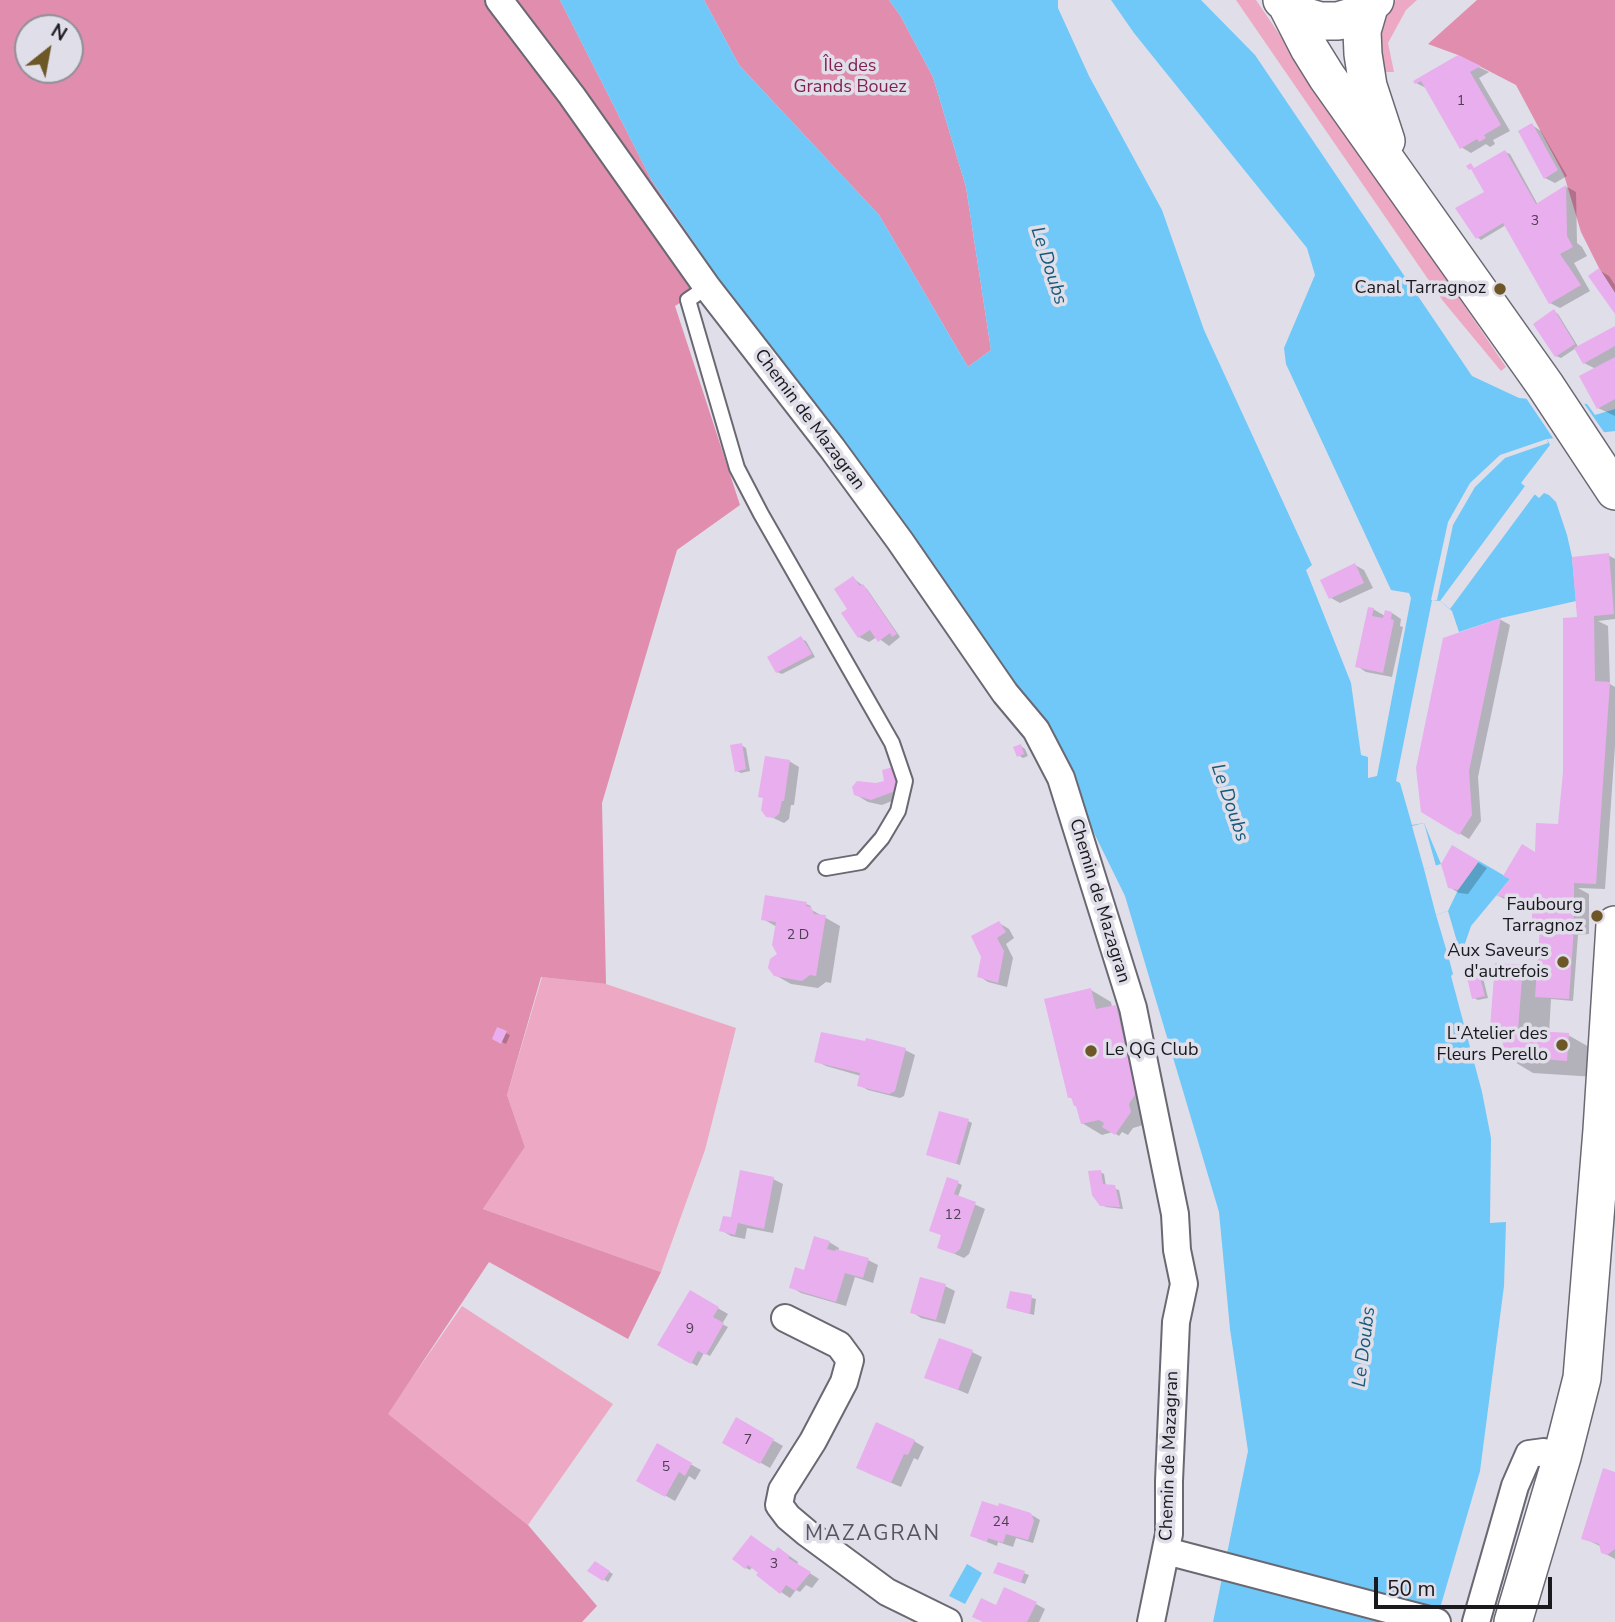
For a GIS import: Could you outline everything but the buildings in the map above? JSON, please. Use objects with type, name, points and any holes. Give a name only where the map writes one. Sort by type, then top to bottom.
[{"type":"main road","points":[[1285,3],[1303,16],[1320,21],[1346,18],[1372,3]]},
{"type":"main road","points":[[1285,3],[1327,77],[1545,385],[1615,491]]},
{"type":"main road","points":[[1372,3],[1362,31],[1363,54],[1368,86],[1397,175]]},
{"type":"main road","points":[[1513,1622],[1562,1457],[1582,1378],[1615,925]]},
{"type":"street","name":"Chemin de Mazagran","points":[[499,0],[572,96],[707,287],[832,448],[900,541],[1005,693],[1035,730],[1061,778],[1133,1008],[1175,1214],[1177,1250],[1184,1284],[1175,1322],[1179,1554],[1151,1622]]},
{"type":"street","points":[[785,1318],[839,1345],[850,1360],[844,1382],[820,1429],[782,1490],[779,1505],[788,1517],[807,1533],[887,1592],[948,1622]]},
{"type":"street","points":[[1476,1622],[1515,1486],[1529,1454],[1544,1452],[1562,1457]]},
{"type":"street","points":[[1179,1554],[1437,1622]]},
{"type":"lane","points":[[707,287],[688,300],[737,468],[892,743],[905,781],[898,811],[882,838],[861,862],[826,869]]},
{"type":"shaded area","points":[[1236,0],[1256,0],[1506,367],[1501,371],[1443,301]]},
{"type":"shaded area","points":[[1396,0],[1417,0],[1406,10],[1388,43],[1394,72],[1385,72],[1379,39],[1381,22]]},
{"type":"shaded area","points":[[542,977],[606,984],[736,1028],[705,1150],[661,1272],[483,1209],[525,1147],[507,1095]]},
{"type":"shaded area","points":[[462,1306],[613,1404],[528,1525],[387,1414]]},
{"type":"green space","points":[[0,0],[560,0],[652,181],[719,279],[675,306],[740,505],[677,550],[602,803],[606,984],[541,977],[507,1095],[525,1147],[483,1209],[661,1272],[628,1339],[489,1262],[388,1414],[528,1525],[597,1606],[582,1622],[0,1622]]},
{"type":"green space","name":"Île des Grands Bouez","points":[[704,0],[889,0],[900,15],[933,77],[966,187],[991,350],[968,367],[879,215],[739,65]]},
{"type":"green space","points":[[1477,0],[1615,0],[1615,293],[1581,232],[1564,175],[1516,85],[1458,55],[1428,44]]},
{"type":"water","name":"Le Doubs","points":[[560,0],[704,0],[739,65],[879,215],[968,367],[991,350],[966,187],[933,77],[900,15],[889,0],[1058,0],[1058,8],[1089,76],[1162,210],[1204,330],[1312,565],[1306,570],[1351,683],[1361,755],[1368,757],[1368,778],[1377,776],[1411,598],[1409,593],[1391,590],[1286,364],[1284,348],[1315,275],[1307,248],[1134,33],[1111,0],[1201,0],[1255,55],[1472,376],[1519,398],[1587,404],[1595,415],[1615,409],[1615,431],[1547,439],[1550,445],[1521,483],[1539,498],[1544,493],[1556,502],[1572,557],[1576,601],[1501,618],[1459,632],[1452,611],[1440,601],[1432,600],[1396,781],[1400,783],[1412,825],[1424,823],[1441,864],[1424,869],[1436,915],[1448,911],[1458,890],[1479,861],[1510,879],[1471,926],[1461,955],[1449,959],[1491,1138],[1490,1223],[1506,1222],[1504,1286],[1480,1471],[1436,1622],[1213,1622],[1248,1451],[1230,1329],[1219,1212],[1125,896],[1067,778],[844,447],[719,279],[652,181]]},
{"type":"water","points":[[967,1564],[982,1573],[965,1604],[949,1596]]},
{"type":"pier","points":[[1524,395],[1583,402],[1606,435],[1555,441]]},
{"type":"pier","points":[[1547,439],[1548,443],[1505,458],[1475,487],[1453,525],[1437,600],[1431,600],[1448,522],[1470,483],[1500,455]]},
{"type":"pier","points":[[1525,486],[1535,494],[1450,609],[1440,601]]},
{"type":"pier","points":[[1424,823],[1436,866],[1424,869],[1412,826]]},
{"type":"pier","points":[[1448,911],[1461,955],[1449,959],[1436,915]]},
{"type":"place","name":"Canal Tarragnoz","points":[[1500,289]]},
{"type":"place","name":"Faubourg Tarragnoz","points":[[1597,916]]},
{"type":"place","name":"Aux Saveurs d'autrefois","points":[[1563,962]]},
{"type":"place","name":"L'Atelier des Fleurs Perello","points":[[1562,1045]]},
{"type":"place","name":"Le QG Club","points":[[1091,1051]]},
{"type":"district","name":"MAZAGRAN","points":[[873,1535]]}]
